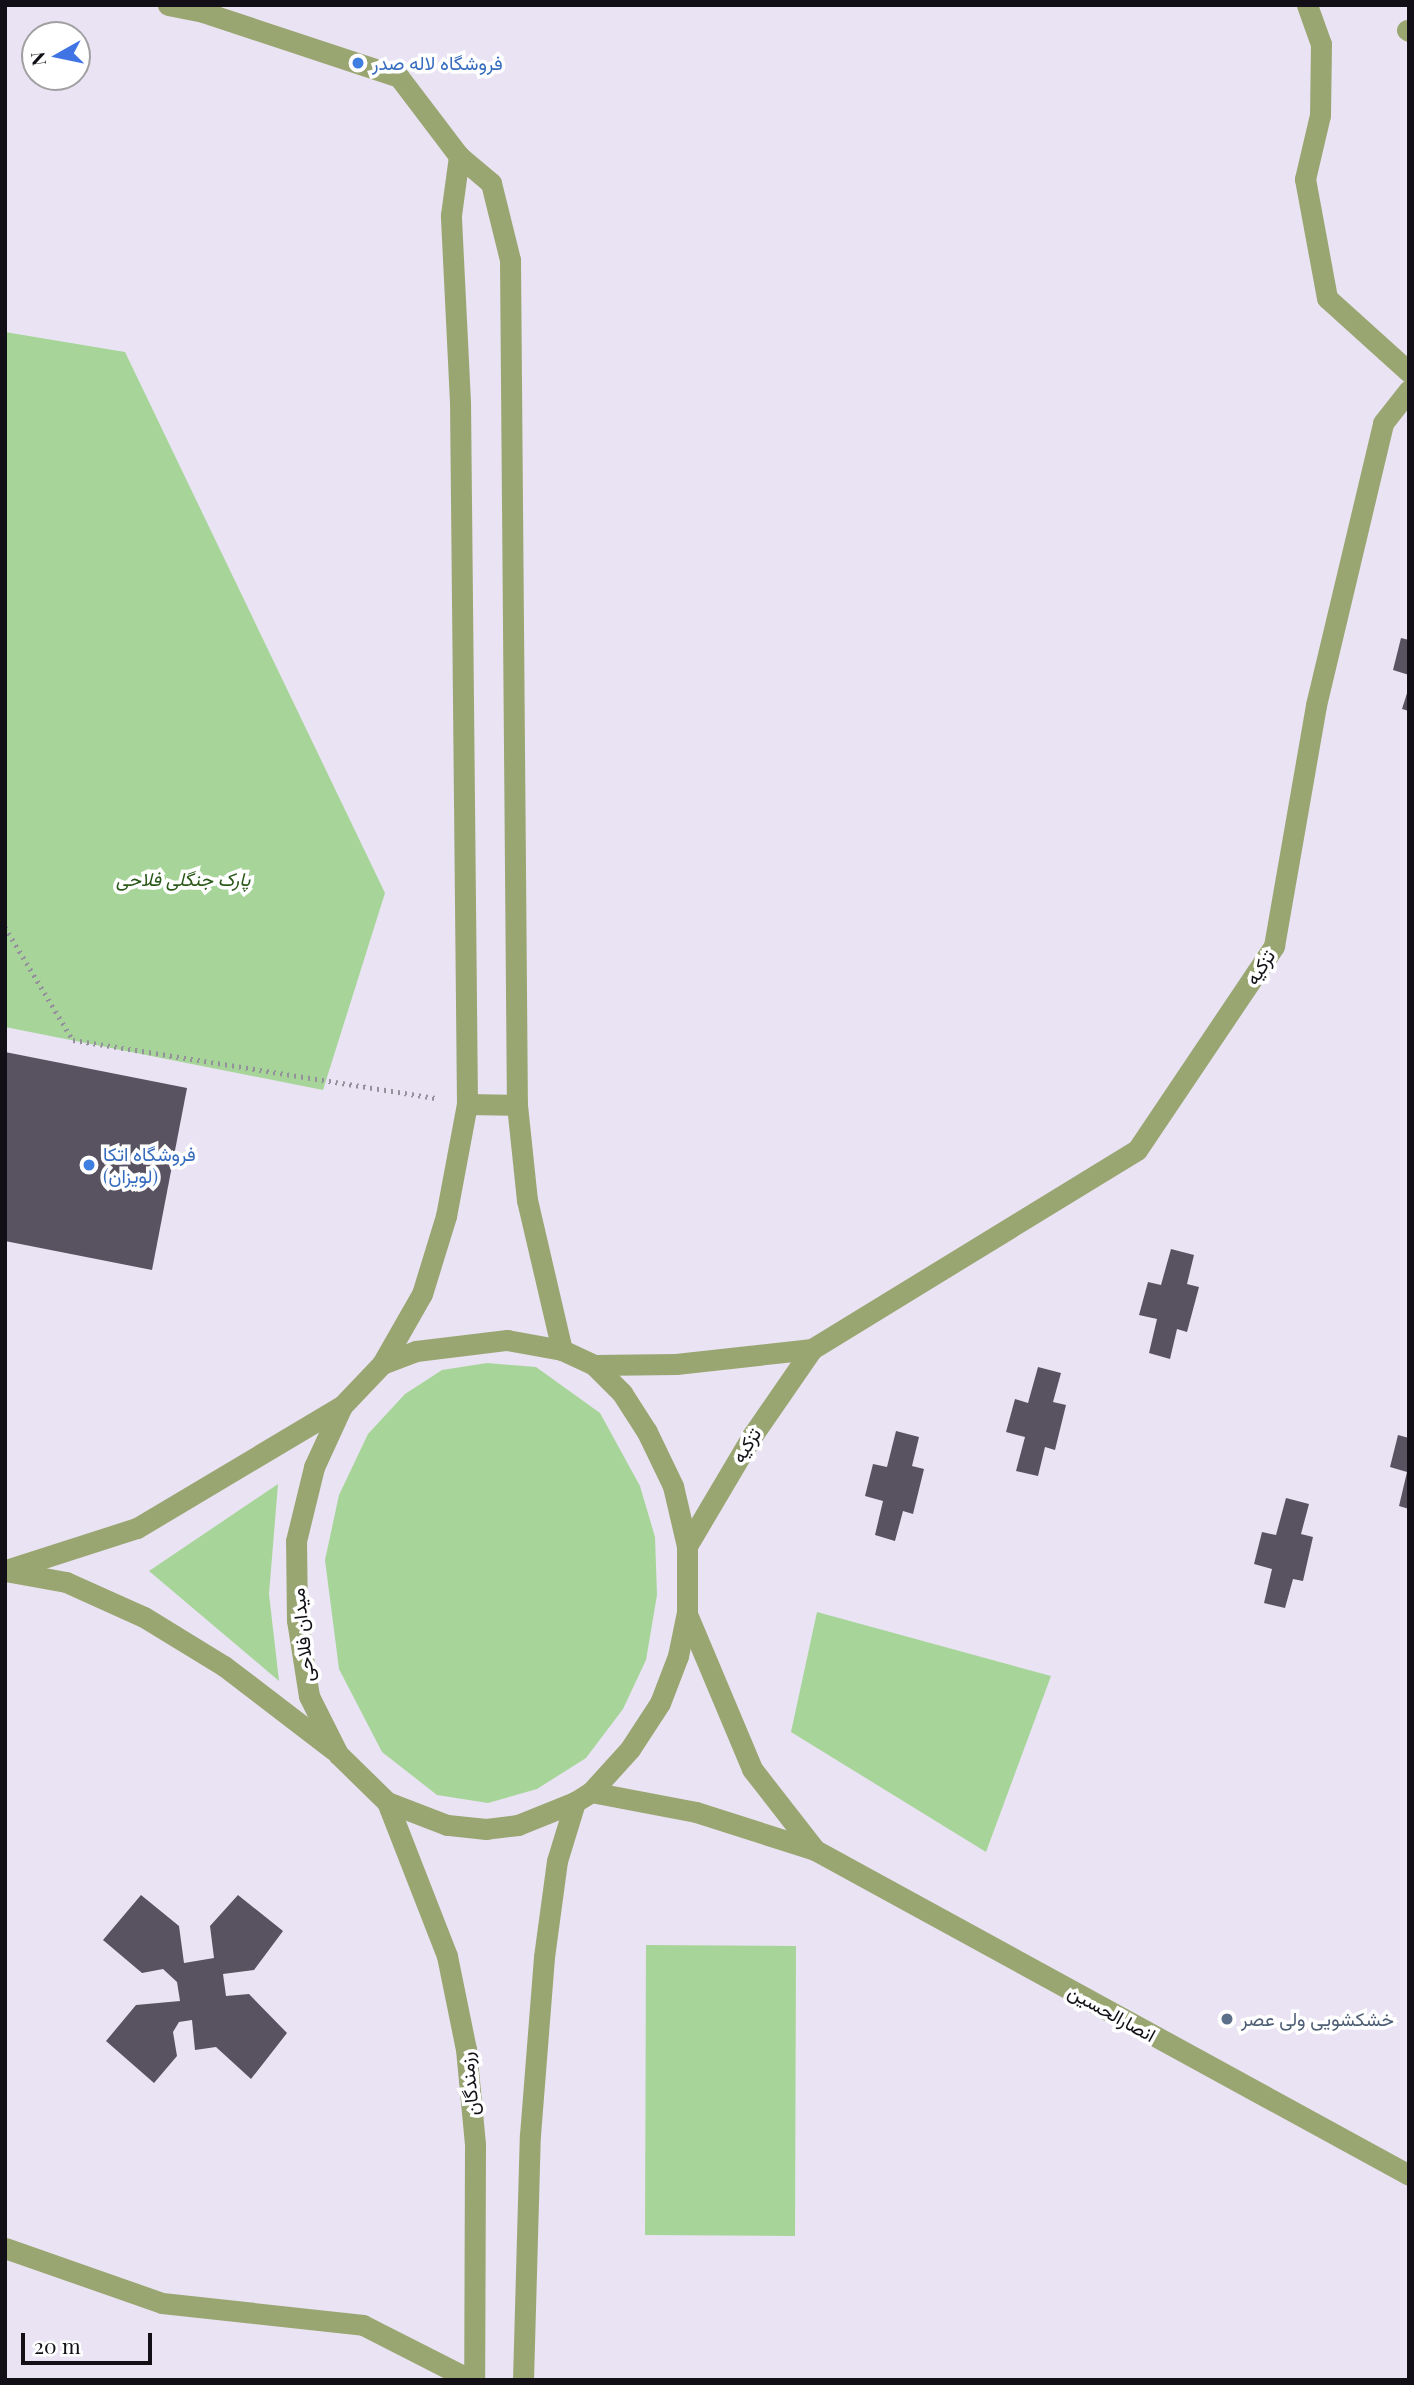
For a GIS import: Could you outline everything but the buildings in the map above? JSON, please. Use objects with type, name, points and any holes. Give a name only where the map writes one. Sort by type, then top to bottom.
[{"type":"street","points":[[168,5],[203,12],[399,77],[459,156],[491,183],[510,260],[517,1105],[527,1200],[562,1350]]},
{"type":"street","points":[[1307,5],[1321,44],[1320,115],[1305,179],[1327,298],[1409,372]]},
{"type":"street","points":[[382,1364],[422,1294],[446,1216],[467,1104],[460,402],[451,215],[459,156]]},
{"type":"street","name":"تزکیه","points":[[687,1546],[751,1436],[812,1349],[1137,1150],[1275,946],[1316,705],[1383,423],[1409,390]]},
{"type":"street","points":[[467,1104],[517,1105]]},
{"type":"street","name":"میدان فلاحی","points":[[507,1340],[562,1350],[594,1365],[622,1393],[647,1432],[673,1486],[687,1546],[687,1612],[678,1656],[660,1703],[630,1749],[583,1797],[518,1825],[486,1829],[447,1825],[387,1802],[338,1754],[309,1696],[297,1620],[296,1541],[314,1467],[342,1406],[382,1364],[416,1351],[463,1343],[507,1340]]},
{"type":"street","name":"تزکیه","points":[[594,1365],[676,1364],[812,1349]]},
{"type":"street","points":[[5,1570],[137,1528],[342,1406]]},
{"type":"street","points":[[5,1570],[66,1582],[144,1617],[224,1666],[338,1754]]},
{"type":"street","points":[[687,1612],[752,1769],[815,1850]]},
{"type":"street","points":[[523,2380],[530,2134],[544,1957],[557,1861],[583,1797],[695,1812],[815,1850]]},
{"type":"street","name":"رزمندگان","points":[[387,1802],[447,1956],[466,2049],[475,2145],[472,2380]]},
{"type":"street","name":"انصارالحسین","points":[[815,1850],[1409,2175]]},
{"type":"street","points":[[5,2248],[162,2303],[363,2325],[472,2380]]},
{"type":"path","points":[[5,927],[74,1040],[467,1104]]},
{"type":"green space","name":"پارک جنگلی فلاحی","points":[[5,332],[125,352],[385,893],[323,1090],[5,1027]]},
{"type":"green space","points":[[487,1363],[536,1367],[600,1413],[640,1486],[655,1537],[657,1595],[646,1660],[623,1709],[586,1758],[537,1789],[488,1803],[437,1795],[382,1752],[339,1669],[325,1560],[339,1495],[368,1434],[405,1394],[442,1370]]},
{"type":"green space","points":[[278,1484],[269,1594],[279,1681],[149,1571]]},
{"type":"green space","points":[[817,1612],[1051,1676],[986,1852],[791,1732]]},
{"type":"green space","points":[[646,1945],[796,1946],[795,2236],[645,2235]]},
{"type":"place","name":"فروشگاه لاله صدر","points":[[358,63]]},
{"type":"place","name":"فروشگاه اتکا (لویزان)","points":[[89,1165]]},
{"type":"place","name":"خشکشویی ولی عصر","points":[[1227,2019]]}]
